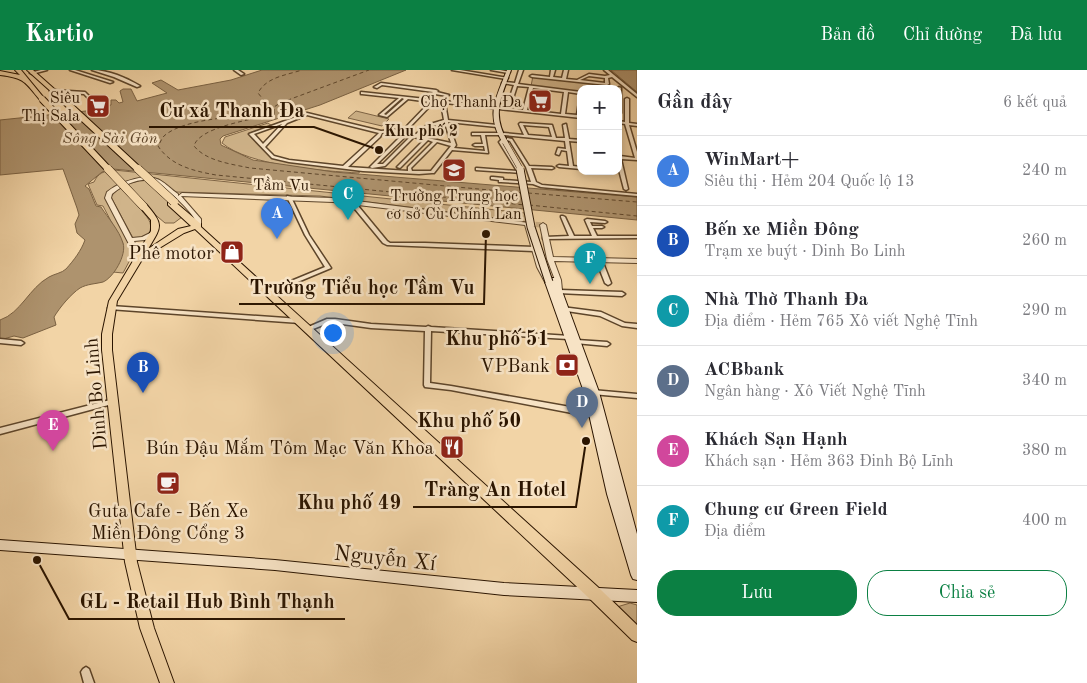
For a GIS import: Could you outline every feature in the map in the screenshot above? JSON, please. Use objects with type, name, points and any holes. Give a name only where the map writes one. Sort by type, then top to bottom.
[{"type":"main road","points":[[18,70],[42,99],[155,220],[154,233]]},
{"type":"main road","points":[[32,71],[177,200],[198,226],[637,635]]},
{"type":"main road","points":[[508,71],[496,107],[497,126],[522,172],[532,227],[591,392],[637,575]]},
{"type":"main road","points":[[0,73],[14,75],[28,81]]},
{"type":"main road","points":[[135,264],[149,251],[181,231],[198,226]]},
{"type":"main road","name":"Dinh Bo Linh","points":[[154,233],[111,308],[107,342],[130,554],[144,621],[167,683]]},
{"type":"main road","points":[[591,392],[593,414],[616,494],[637,555]]},
{"type":"main road","points":[[0,545],[130,554]]},
{"type":"main road","name":"Nguyễn Xí","points":[[130,554],[275,565],[504,590],[637,596]]},
{"type":"street","points":[[32,71],[45,70]]},
{"type":"street","points":[[72,70],[111,82]]},
{"type":"street","points":[[94,70],[138,86]]},
{"type":"street","points":[[100,72],[105,70]]},
{"type":"street","points":[[236,70],[242,74]]},
{"type":"street","points":[[454,70],[516,85],[577,92]]},
{"type":"street","points":[[493,70],[508,71]]},
{"type":"street","points":[[508,108],[521,70]]},
{"type":"street","points":[[524,110],[533,70]]},
{"type":"street","points":[[551,78],[553,70]]},
{"type":"street","points":[[564,79],[566,70]]},
{"type":"street","points":[[589,71],[608,74],[637,96]]},
{"type":"street","points":[[577,81],[588,75],[608,74]]},
{"type":"street","points":[[532,76],[601,85]]},
{"type":"street","points":[[593,79],[598,80],[598,84]]},
{"type":"street","points":[[376,87],[381,84],[406,89]]},
{"type":"street","points":[[622,88],[627,88]]},
{"type":"street","points":[[398,89],[436,91],[434,93]]},
{"type":"street","points":[[416,92],[422,89]]},
{"type":"street","points":[[563,115],[566,91]]},
{"type":"street","points":[[56,94],[85,93],[93,102],[103,102]]},
{"type":"street","points":[[434,93],[447,95]]},
{"type":"street","points":[[427,100],[434,93]]},
{"type":"street","points":[[362,94],[434,100],[577,117]]},
{"type":"street","points":[[402,97],[381,115],[387,116],[407,98]]},
{"type":"street","points":[[622,98],[637,100]]},
{"type":"street","points":[[622,157],[637,159],[636,149],[622,123],[627,98]]},
{"type":"street","points":[[406,128],[434,100]]},
{"type":"street","points":[[443,101],[453,147]]},
{"type":"street","points":[[389,108],[395,109]]},
{"type":"street","points":[[421,132],[406,128],[381,132],[307,114],[251,134],[276,158],[344,168],[432,172],[453,147]]},
{"type":"street","points":[[371,168],[384,165],[414,136],[428,126],[446,121],[497,126]]},
{"type":"street","points":[[263,147],[286,122]]},
{"type":"street","points":[[622,123],[637,125]]},
{"type":"street","points":[[526,135],[521,124],[551,126],[554,138]]},
{"type":"street","points":[[565,125],[571,167]]},
{"type":"street","points":[[393,131],[453,147],[487,152],[482,134]]},
{"type":"street","points":[[344,168],[381,132]]},
{"type":"street","points":[[371,168],[405,134]]},
{"type":"street","points":[[474,134],[511,140],[528,167],[533,181]]},
{"type":"street","points":[[522,180],[501,142],[505,138],[526,135],[577,140]]},
{"type":"street","points":[[399,167],[427,139]]},
{"type":"street","points":[[410,172],[409,168],[436,141]]},
{"type":"street","points":[[475,145],[485,146]]},
{"type":"street","points":[[558,154],[559,149],[568,150]]},
{"type":"street","points":[[559,166],[577,168]]},
{"type":"street","points":[[528,167],[552,168]]},
{"type":"street","points":[[477,169],[519,172]]},
{"type":"street","points":[[622,172],[626,189]]},
{"type":"street","points":[[135,264],[133,246],[108,198],[111,191],[137,180],[150,178],[161,182],[177,200]]},
{"type":"street","points":[[493,178],[501,179],[501,181],[533,181],[541,186],[637,195]]},
{"type":"street","points":[[268,292],[328,268],[307,235],[289,197]]},
{"type":"street","name":"Tầm Vu","points":[[177,200],[289,197],[352,202],[528,224],[534,249]]},
{"type":"street","points":[[352,202],[385,242],[389,244],[443,244],[472,248],[534,249],[543,275],[554,286],[622,294]]},
{"type":"street","points":[[563,217],[572,238]]},
{"type":"street","points":[[542,225],[550,259],[558,280],[554,286]]},
{"type":"street","points":[[595,237],[590,226],[604,225]]},
{"type":"street","points":[[130,240],[143,239],[154,233]]},
{"type":"street","points":[[545,238],[637,237]]},
{"type":"street","points":[[550,259],[637,261]]},
{"type":"street","points":[[599,260],[608,283]]},
{"type":"street","points":[[111,308],[304,325],[335,321],[370,326],[428,328],[573,339],[607,344]]},
{"type":"street","points":[[562,309],[593,312],[624,325],[637,326]]},
{"type":"street","points":[[428,328],[427,385],[593,414]]},
{"type":"street","points":[[0,341],[21,343]]},
{"type":"street","points":[[591,392],[637,396]]},
{"type":"street","points":[[0,431],[114,401]]},
{"type":"street","points":[[86,672],[89,683]]},
{"type":"shaded area","points":[[533,76],[601,84],[577,85],[577,92],[531,86]]},
{"type":"shaded area","points":[[356,111],[389,119],[382,126],[348,118]]},
{"type":"shaded area","points":[[268,123],[272,126],[249,134],[268,155],[275,159],[293,163],[360,170],[359,173],[307,169],[268,162],[234,151],[222,143],[225,137]]},
{"type":"shaded area","points":[[114,170],[525,213],[528,222],[320,196],[175,192],[159,179],[145,177],[108,192],[131,250],[130,260],[123,273],[113,272],[118,263],[123,244],[103,206],[97,205],[88,184],[94,182],[97,176],[102,173]]},
{"type":"shaded area","points":[[146,179],[160,184],[170,193],[182,217],[174,223],[165,223],[145,206],[139,207],[151,226],[149,234],[143,238],[133,238],[111,197],[122,187]]},
{"type":"shaded area","points":[[630,603],[637,605],[637,627],[617,607]]},
{"type":"water","name":"Sông Sài Gòn","points":[[262,70],[406,70],[320,105],[223,136],[220,139],[221,145],[253,160],[334,172],[637,197],[637,220],[113,169],[102,172],[85,186],[89,189],[96,206],[101,207],[119,233],[123,243],[123,254],[115,271],[107,280],[80,288],[73,294],[54,317],[56,325],[23,338],[14,336],[0,340],[0,320],[14,312],[42,282],[66,269],[77,255],[85,240],[77,233],[75,224],[79,215],[63,169],[0,175],[0,120],[86,111],[111,105],[111,100],[116,100],[119,103],[123,102],[120,91],[123,89],[131,89],[137,101],[167,93],[152,83],[161,80],[178,90],[231,80]]},
{"type":"water","points":[[611,70],[637,70],[637,92]]},
{"type":"ferry route","points":[[302,70],[271,80],[258,93],[274,113],[274,107],[280,103],[369,70]]},
{"type":"ferry route","points":[[275,114],[233,117],[186,125],[164,136],[158,146],[163,153],[176,163],[199,172],[216,175],[525,205]]},
{"type":"ferry route","points":[[269,115],[215,129],[198,139],[194,146],[212,158],[250,168],[522,193]]},
{"type":"ferry route","points":[[528,193],[637,202]]},
{"type":"ferry route","points":[[529,205],[637,216]]},
{"type":"tunnel","points":[[527,224],[543,225]]},
{"type":"place","name":"Chợ Thanh Đa","points":[[540,101]]},
{"type":"place","name":"Siêu Thị Sala","points":[[98,106]]},
{"type":"place","name":"Cư xá Thanh Đa","points":[[379,150]]},
{"type":"place","name":"Trường Trung học cơ sở Cù Chính Lan","points":[[454,170]]},
{"type":"place","name":"Nhà Thờ Thanh Đa","points":[[348,220]]},
{"type":"place","name":"Trường Tiểu học Tầm Vu","points":[[486,234]]},
{"type":"place","name":"WinMart+","points":[[277,239]]},
{"type":"place","name":"Phê motor","points":[[232,252]]},
{"type":"place","name":"Chung cư Green Field","points":[[590,284]]},
{"type":"place","name":"VPBank","points":[[567,365]]},
{"type":"place","name":"Bến xe Miền Đông","points":[[143,393]]},
{"type":"place","name":"ACBbank","points":[[582,428]]},
{"type":"place","name":"Tràng An Hotel","points":[[586,441]]},
{"type":"place","name":"Bún Đậu Mắm Tôm Mạc Văn Khoa","points":[[452,447]]},
{"type":"place","name":"Khách Sạn Hạnh","points":[[53,451]]},
{"type":"place","name":"Guta Cafe - Bến Xe Miền Đông Cổng 3","points":[[168,483]]},
{"type":"place","name":"GL - Retail Hub Bình Thạnh","points":[[37,560]]},
{"type":"district","name":"Khu phố 2","points":[[421,130]]},
{"type":"district","name":"Khu phố 51","points":[[497,338]]},
{"type":"district","name":"Khu phố 50","points":[[469,420]]},
{"type":"district","name":"Khu phố 49","points":[[349,502]]}]
